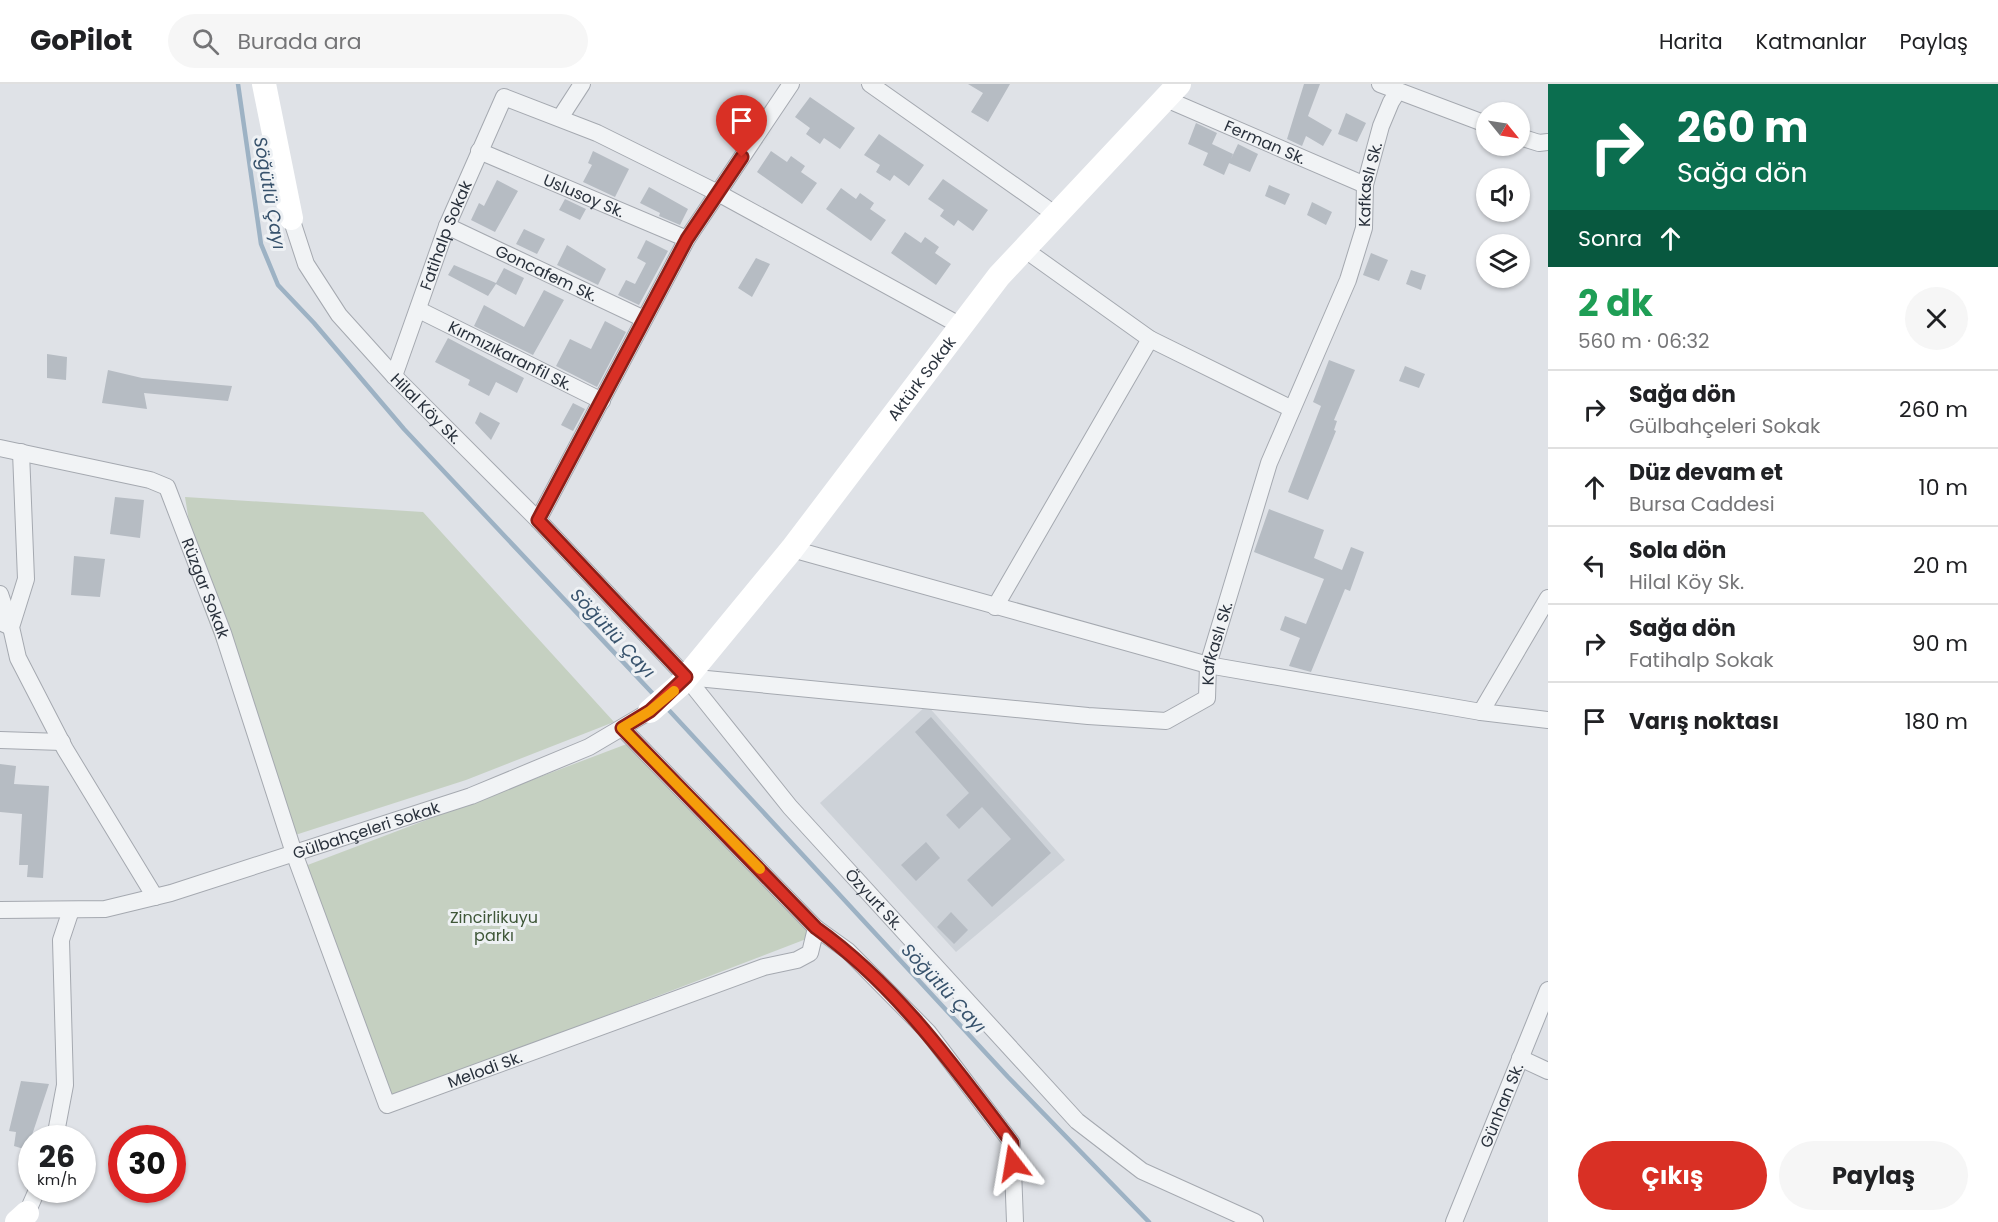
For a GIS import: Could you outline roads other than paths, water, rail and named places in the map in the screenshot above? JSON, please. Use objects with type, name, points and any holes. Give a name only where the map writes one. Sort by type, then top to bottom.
[{"type":"street","name":"Hilal Köy Sk.","points":[[264,84],[291,219],[306,264],[339,315],[394,376],[538,520],[683,681]]},
{"type":"street","points":[[582,84],[560,118],[597,133],[718,193],[961,326]]},
{"type":"street","points":[[538,520],[687,239],[790,84]]},
{"type":"street","points":[[870,84],[1056,215]]},
{"type":"street","points":[[1380,84],[1476,120]]},
{"type":"street","name":"Aktürk Sokak","points":[[650,711],[683,681],[792,549],[999,276],[1174,88]]},
{"type":"street","name":"Ferman Sk.","points":[[1174,88],[1365,185]]},
{"type":"street","name":"Kafkaslı Sk.","points":[[683,681],[1166,721],[1207,698],[1208,665],[1269,463],[1348,280],[1364,228],[1365,185],[1381,126],[1390,102],[1398,91]]},
{"type":"street","name":"Fatihalp Sokak","points":[[394,376],[447,226],[504,97],[560,118]]},
{"type":"street","points":[[1530,140],[1539,143],[1548,142]]},
{"type":"street","name":"Uslusoy Sk.","points":[[479,151],[687,239]]},
{"type":"street","name":"Goncafem Sk.","points":[[447,226],[644,319]]},
{"type":"street","points":[[1024,249],[1150,339],[1292,409]]},
{"type":"street","name":"Kırmızıkaranfil Sk.","points":[[419,310],[602,401]]},
{"type":"street","points":[[995,607],[1150,339]]},
{"type":"street","name":"Rüzgar Sokak","points":[[0,448],[150,480],[166,487],[223,633],[294,853]]},
{"type":"street","points":[[6,625],[26,579],[21,452]]},
{"type":"street","points":[[792,549],[1208,665],[1481,712],[1548,720]]},
{"type":"street","points":[[0,594],[6,625],[18,658],[62,742],[155,897]]},
{"type":"street","points":[[1481,712],[1548,598]]},
{"type":"street","name":"Özyurt Sk.","points":[[683,681],[790,807],[1077,1121],[1142,1171],[1255,1222]]},
{"type":"street","name":"Gülbahçeleri Sokak","points":[[0,910],[105,909],[155,897],[471,796],[589,747],[650,711]]},
{"type":"street","points":[[622,728],[816,928],[848,951],[928,1032],[1012,1143],[1015,1222]]},
{"type":"street","points":[[0,740],[62,742]]},
{"type":"street","name":"Melodi Sk.","points":[[294,853],[387,1105],[764,967],[797,960],[810,953],[816,928]]},
{"type":"street","points":[[57,1125],[65,1085],[62,940],[70,910]]},
{"type":"street","name":"Günhan Sk.","points":[[1454,1222],[1548,990]]},
{"type":"street","points":[[1520,1058],[1548,1071]]},
{"type":"street","points":[[22,1218],[30,1203]]},
{"type":"waterway","name":"Söğütlü Çayı","points":[[238,84],[261,244],[278,285],[314,323],[404,429],[656,697]]},
{"type":"waterway","name":"Söğütlü Çayı","points":[[666,707],[1008,1077],[1149,1222]]},
{"type":"park label","name":"Zincirlikuyu parkı","points":[[494,926]]}]
